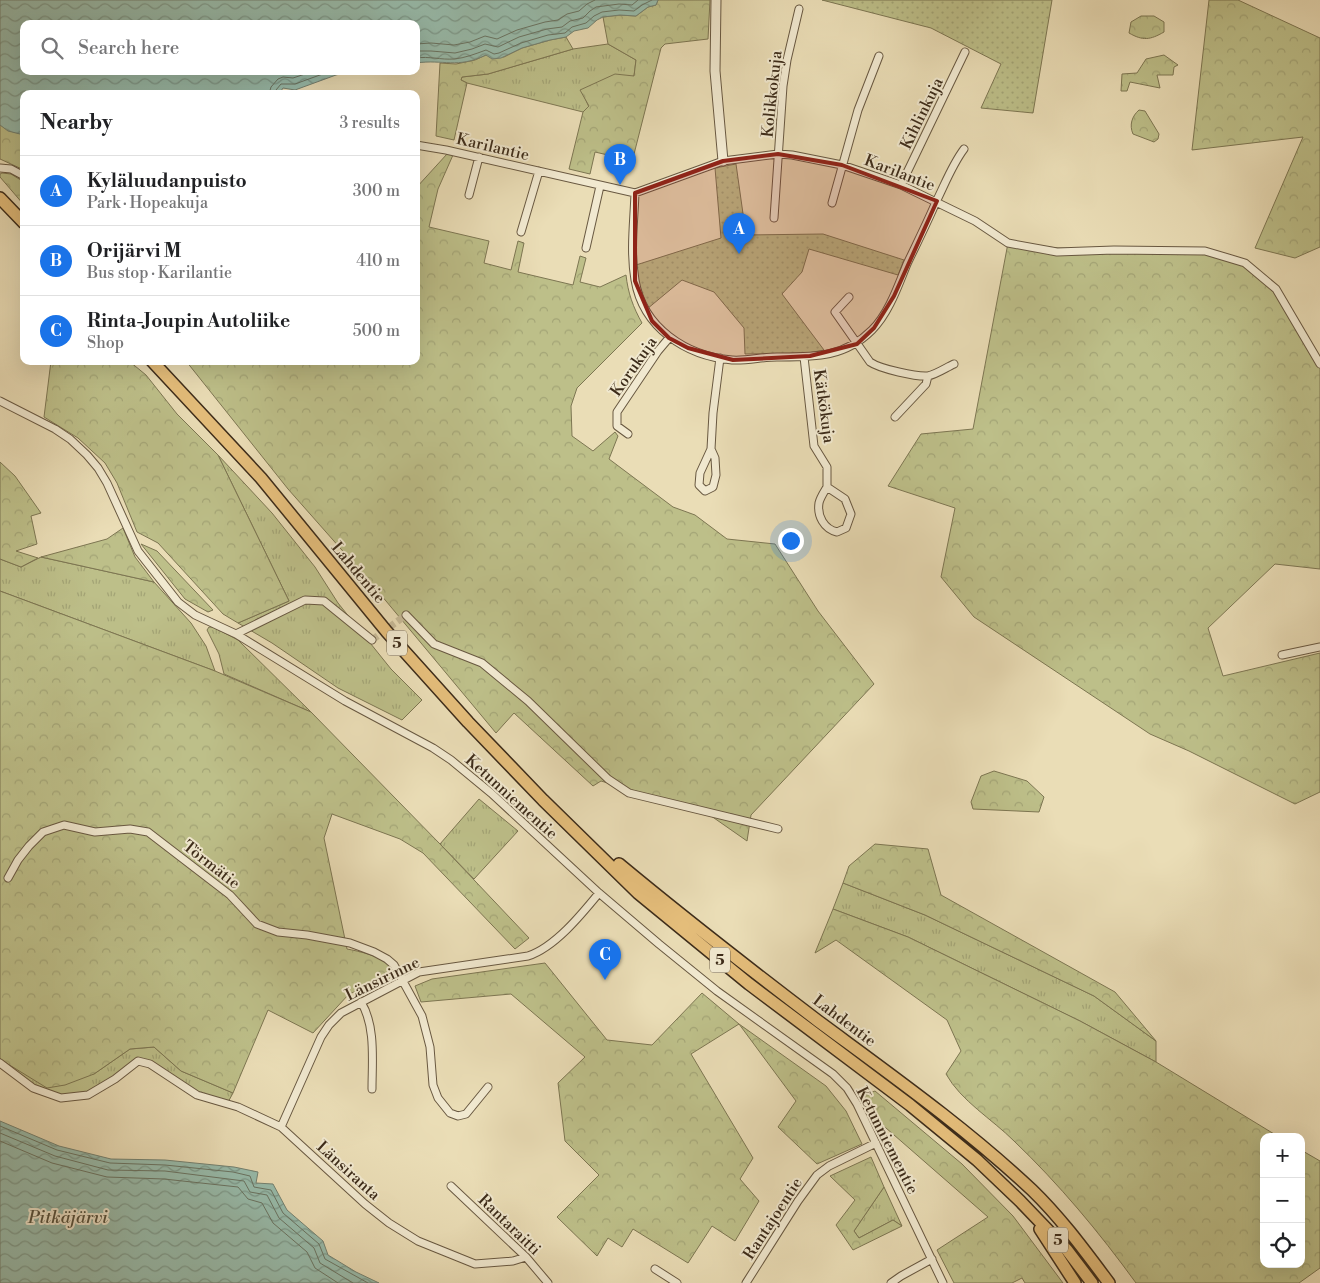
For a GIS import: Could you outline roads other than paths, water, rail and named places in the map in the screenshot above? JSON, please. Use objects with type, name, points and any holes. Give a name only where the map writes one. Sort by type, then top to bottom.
[{"type":"highway","points":[[0,198],[20,219]]},
{"type":"highway","name":"Lahdentie","points":[[156,365],[261,478],[387,632],[468,722],[543,800],[638,893],[749,984],[910,1105],[977,1160],[1067,1250],[1092,1283]]},
{"type":"highway","name":"Lahdentie","points":[[543,800],[643,885],[808,1013],[918,1094],[987,1150],[1033,1191],[1076,1238],[1109,1283]]},
{"type":"highway","points":[[1020,1201],[1075,1283]]},
{"type":"street","points":[[716,0],[715,71],[723,161]]},
{"type":"street","name":"Kolikkokuja","points":[[774,218],[783,86],[798,9]]},
{"type":"street","name":"Kihlinkuja","points":[[901,185],[965,52]]},
{"type":"street","points":[[832,203],[858,110],[879,56]]},
{"type":"street","name":"Karilantie","points":[[420,146],[439,148],[635,193],[723,161],[778,154],[842,165],[901,185],[975,221],[1008,243],[1057,252],[1114,250],[1205,251],[1245,264],[1276,289],[1320,364]]},
{"type":"street","points":[[635,193],[632,256],[635,281],[640,299],[652,321],[670,338],[688,348],[720,358],[733,360],[761,357],[804,357],[832,353],[857,344],[874,328],[894,296],[937,201],[964,149]]},
{"type":"street","points":[[469,195],[479,157]]},
{"type":"street","points":[[0,168],[11,169],[20,174]]},
{"type":"street","points":[[521,232],[539,171]]},
{"type":"street","points":[[586,248],[600,186]]},
{"type":"street","points":[[849,297],[835,312],[870,362],[877,367],[928,376],[954,364]]},
{"type":"street","name":"Korukuja","points":[[628,434],[617,426],[617,412],[658,351],[670,338]]},
{"type":"street","name":"Kätkökuja","points":[[804,357],[814,446],[826,467],[827,487],[819,502],[820,516],[829,530],[837,532],[846,528],[851,514],[845,499],[827,487]]},
{"type":"street","points":[[711,449],[716,475],[713,487],[705,491],[698,485],[700,473],[711,449],[713,413],[720,358]]},
{"type":"street","points":[[895,417],[926,384],[928,376]]},
{"type":"street","name":"Ketunniementie","points":[[0,401],[55,429],[70,439],[87,455],[107,483],[138,551],[178,602],[195,615],[236,634],[346,701],[452,760],[599,893],[717,991],[833,1074],[847,1088],[857,1104],[943,1283]]},
{"type":"street","points":[[236,634],[305,600],[324,601],[372,640]]},
{"type":"street","points":[[406,615],[434,644],[482,663],[528,701],[608,779],[629,793],[778,829]]},
{"type":"street","points":[[1282,655],[1320,647]]},
{"type":"street","name":"Törmätie","points":[[8,878],[18,860],[43,832],[64,826],[95,832],[130,829],[148,832],[230,895],[257,924],[278,932],[350,943],[387,959],[403,980],[422,1016],[430,1047],[433,1085],[438,1098],[450,1113],[458,1116],[466,1114],[488,1087]]},
{"type":"street","name":"Länsirinne","points":[[281,1127],[321,1036],[341,1013],[419,972],[528,956],[537,953],[551,944],[599,893]]},
{"type":"street","points":[[361,1002],[368,1019],[371,1040],[372,1089]]},
{"type":"street","name":"Länsiranta","points":[[0,1063],[33,1088],[61,1098],[88,1095],[115,1080],[138,1061],[150,1064],[197,1095],[238,1107],[281,1127],[365,1204],[401,1232],[418,1241],[475,1264],[484,1265],[526,1257]]},
{"type":"street","name":"Rantajoentie","points":[[746,1283],[798,1201],[817,1175],[829,1166],[876,1143]]},
{"type":"street","name":"Rantaraitti","points":[[451,1186],[526,1257],[548,1283]]},
{"type":"street","points":[[891,1283],[932,1260]]},
{"type":"street","points":[[655,1270],[677,1283]]},
{"type":"water","points":[[0,0],[658,0],[656,5],[648,7],[636,16],[603,17],[588,28],[574,31],[566,37],[522,48],[501,58],[492,59],[486,55],[467,62],[458,63],[420,63],[420,20],[20,20],[20,75],[336,75],[295,90],[283,88],[282,90],[20,90],[20,134],[8,131],[0,125]]},
{"type":"water","name":"Pitkäjärvi","points":[[0,1121],[59,1146],[111,1159],[165,1160],[234,1167],[258,1172],[256,1183],[273,1184],[287,1210],[323,1241],[328,1255],[379,1283],[0,1283]]},
{"type":"tunnel","points":[[372,640],[406,615]]},
{"type":"place","name":"Orijärvi M","points":[[620,185]]},
{"type":"place","name":"Kyläluudanpuisto","points":[[739,254]]},
{"type":"place","name":"Rinta-Joupin Autoliike","points":[[605,980]]}]
